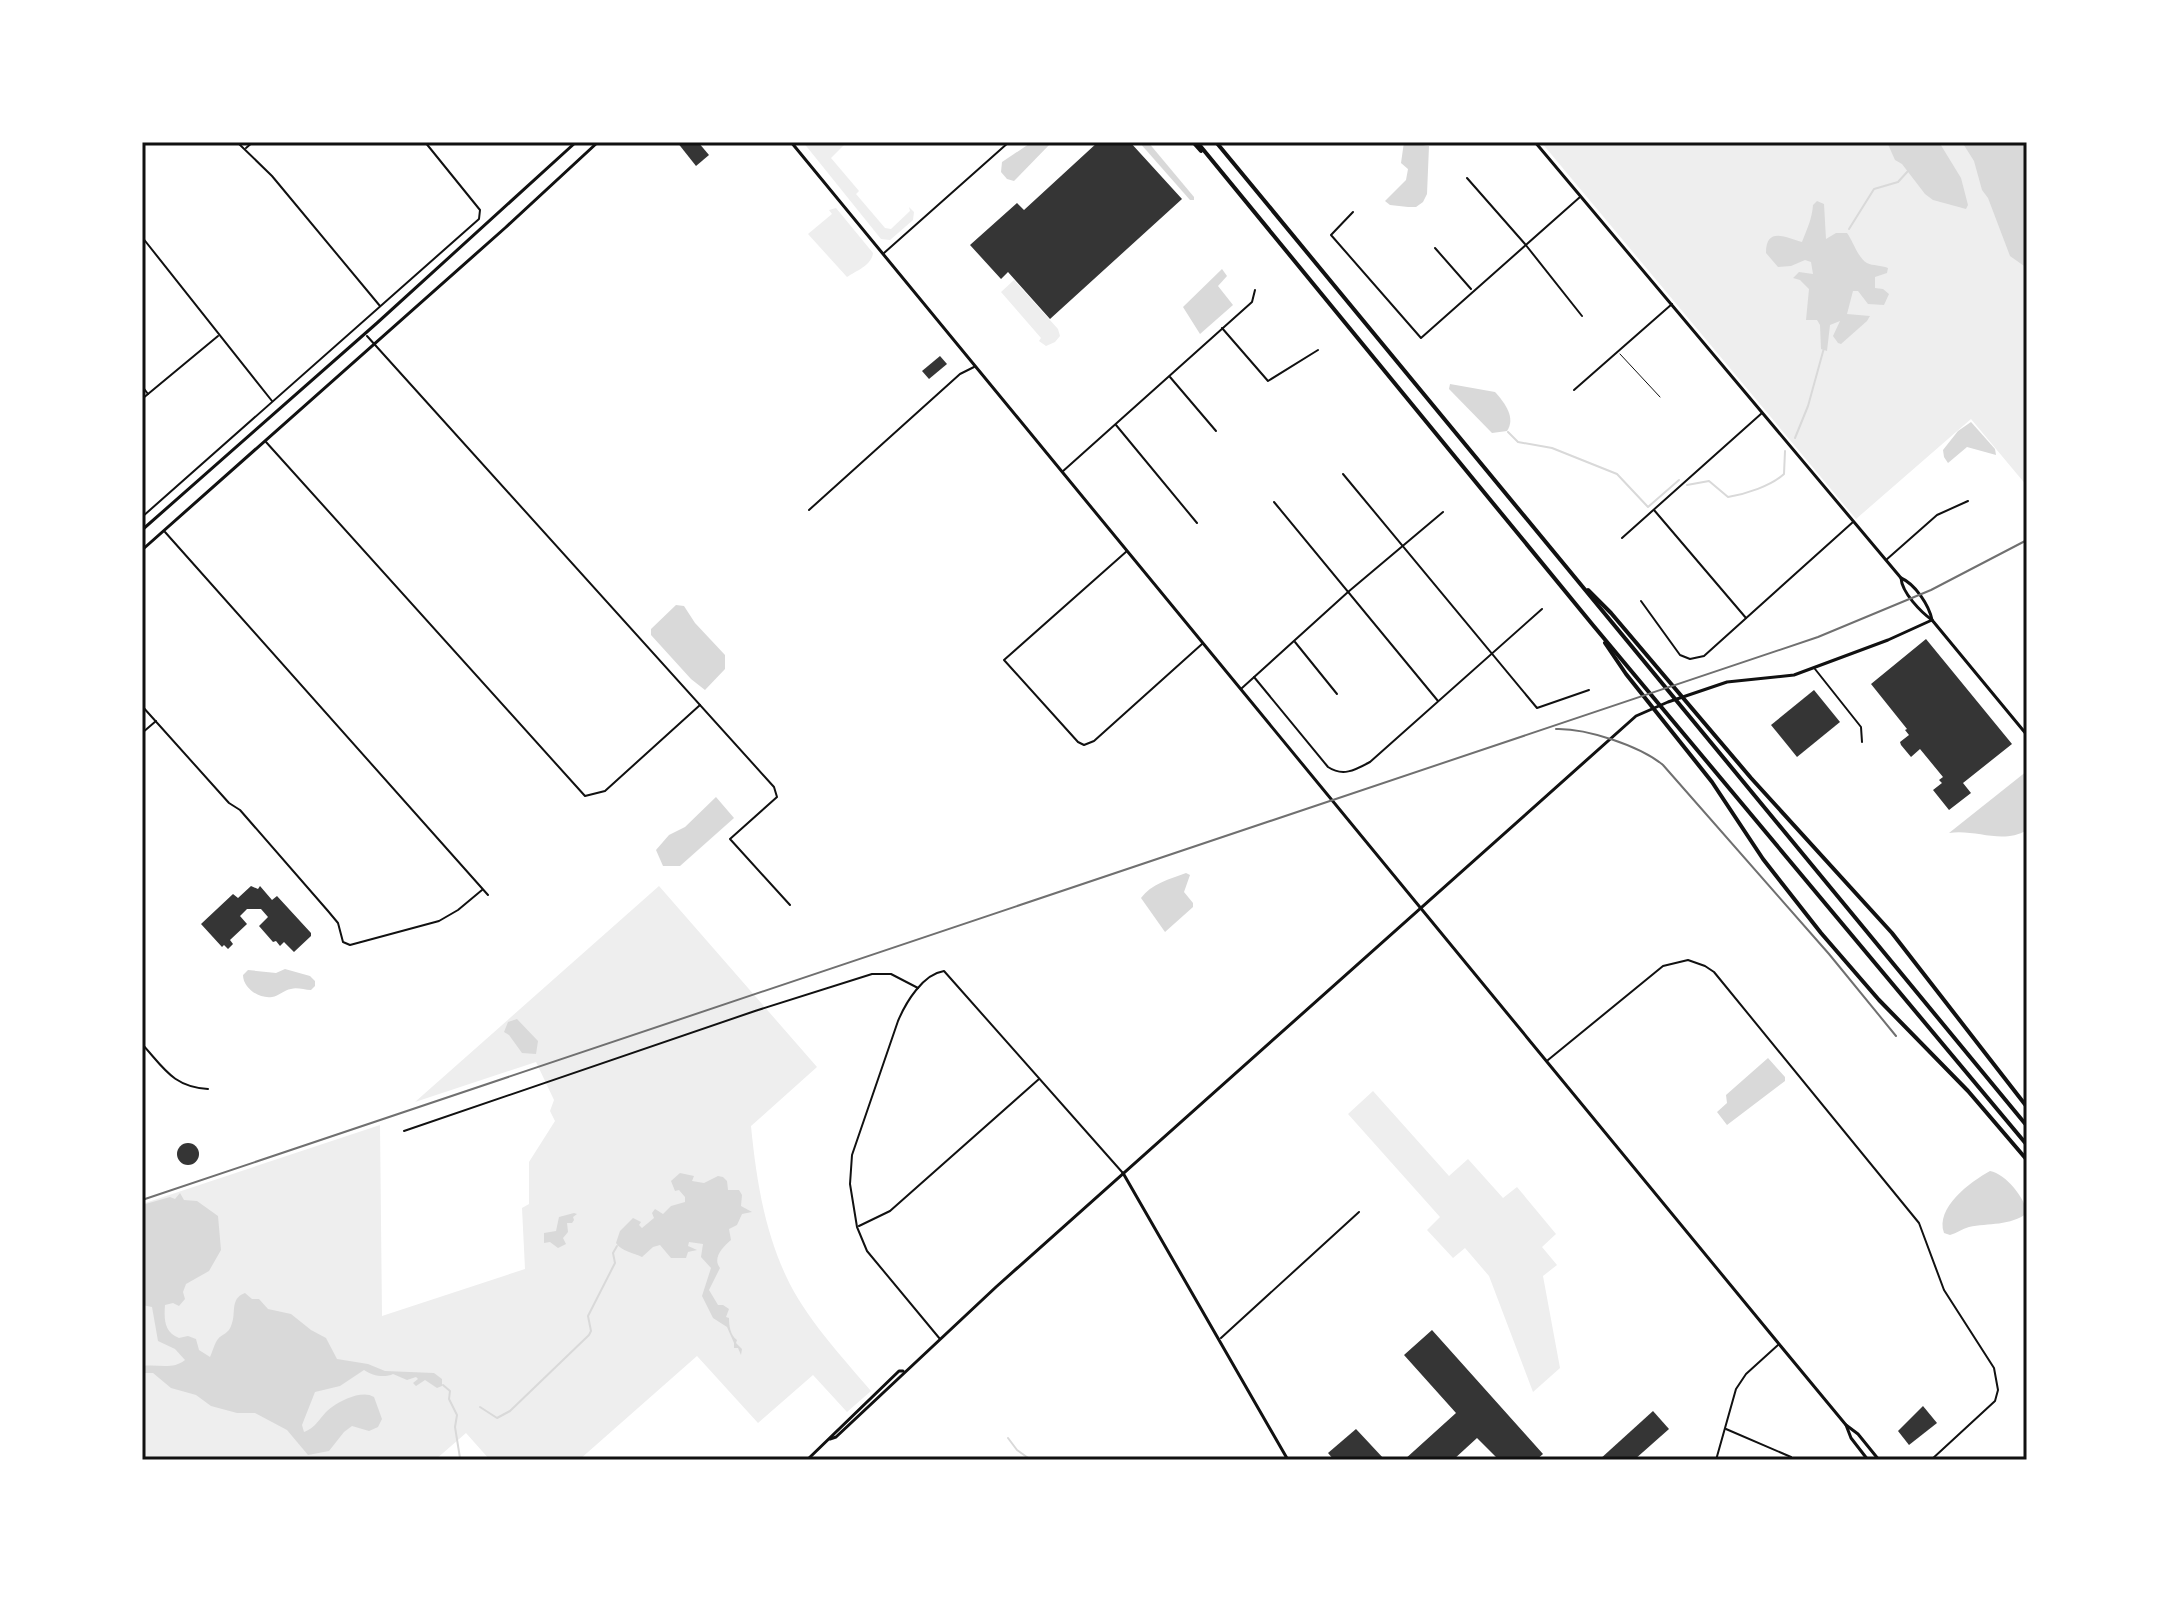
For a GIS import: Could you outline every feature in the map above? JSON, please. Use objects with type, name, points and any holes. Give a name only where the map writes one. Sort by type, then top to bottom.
[{"type":"highway","points":[[1195,142],[2027,1145]]},
{"type":"highway","points":[[1216,142],[2027,1126]]},
{"type":"highway","points":[[1569,571],[1611,613],[1892,933],[2027,1107]]},
{"type":"highway","points":[[1592,624],[1632,681],[1712,782],[1763,859],[1829,943],[2003,1130],[2027,1162]]},
{"type":"main road","points":[[142,530],[365,334],[576,142]]},
{"type":"main road","points":[[142,550],[375,345],[598,142]]},
{"type":"main road","points":[[791,142],[1779,1344],[1879,1460]]},
{"type":"main road","points":[[1535,142],[1901,578],[1907,581],[1930,609],[1932,620]]},
{"type":"main road","points":[[1901,578],[1901,585],[1924,614],[2027,735]]},
{"type":"main road","points":[[810,1459],[1123,1173],[1627,723],[1645,711],[1727,682],[1781,678],[1815,668],[1932,620]]},
{"type":"main road","points":[[1123,1173],[1287,1460]]},
{"type":"main road","points":[[1846,1425],[1851,1438],[1868,1460]]},
{"type":"street","points":[[237,142],[272,176],[380,306]]},
{"type":"street","points":[[245,148],[253,142]]},
{"type":"street","points":[[142,517],[479,219],[480,210],[425,142]]},
{"type":"street","points":[[883,254],[1009,142]]},
{"type":"street","points":[[1467,178],[1582,316]]},
{"type":"street","points":[[1353,212],[1331,235],[1421,338],[1581,196]]},
{"type":"street","points":[[142,237],[273,402]]},
{"type":"street","points":[[1435,248],[1473,291]]},
{"type":"street","points":[[1062,472],[1252,302],[1255,290]]},
{"type":"street","points":[[1574,390],[1672,304]]},
{"type":"street","points":[[1222,328],[1268,381],[1318,350]]},
{"type":"street","points":[[365,334],[774,787],[777,797],[730,839],[790,905]]},
{"type":"street","points":[[142,399],[219,336]]},
{"type":"street","points":[[809,510],[960,374],[976,367]]},
{"type":"street","points":[[1169,376],[1216,431]]},
{"type":"street","points":[[142,386],[148,394]]},
{"type":"street","points":[[1622,538],[1763,413]]},
{"type":"street","points":[[1115,424],[1197,523]]},
{"type":"street","points":[[265,441],[585,796],[605,791],[701,705]]},
{"type":"street","points":[[1343,474],[1537,708],[1589,690]]},
{"type":"street","points":[[1886,560],[1933,518],[1968,501]]},
{"type":"street","points":[[1274,502],[1438,701]]},
{"type":"street","points":[[1654,509],[1746,619]]},
{"type":"street","points":[[1241,689],[1348,592],[1443,512]]},
{"type":"street","points":[[1641,601],[1680,655],[1690,659],[1704,656],[1854,522]]},
{"type":"street","points":[[164,531],[488,895]]},
{"type":"street","points":[[1127,551],[1004,660],[1084,745],[1094,741],[1203,643]]},
{"type":"street","points":[[1254,677],[1328,767],[1340,773],[1356,770],[1370,762],[1542,609]]},
{"type":"street","points":[[1295,641],[1337,694]]},
{"type":"street","points":[[1815,668],[1861,727],[1862,742]]},
{"type":"street","points":[[142,706],[229,803],[240,810],[328,911],[338,923],[343,942],[350,945],[439,921],[483,890]]},
{"type":"street","points":[[142,733],[156,721]]},
{"type":"street","points":[[1547,1061],[1663,966],[1682,960],[1700,963],[1714,972],[1923,1229],[1944,1290],[1992,1365],[1997,1378],[1997,1396],[1992,1406],[1931,1460]]},
{"type":"street","points":[[941,1340],[875,1264],[857,1227],[849,1176],[852,1155],[898,1021],[907,1003],[935,973],[944,971],[1123,1173]]},
{"type":"street","points":[[404,1131],[872,974],[897,976],[919,989]]},
{"type":"street","points":[[142,1044],[177,1081],[188,1087],[208,1089]]},
{"type":"street","points":[[857,1227],[890,1211],[1040,1078]]},
{"type":"street","points":[[1220,1339],[1359,1212]]},
{"type":"street","points":[[1716,1460],[1732,1396],[1740,1382],[1779,1344]]},
{"type":"street","points":[[1725,1429],[1791,1457]]},
{"type":"street","points":[[1938,1454],[1943,1460]]},
{"type":"lane","points":[[1619,352],[1660,397]]},
{"type":"shaded area","points":[[803,142],[847,142],[831,158],[859,191],[856,194],[885,228],[891,229],[910,211],[909,207],[914,212],[913,220],[890,240],[881,239]]},
{"type":"shaded area","points":[[1032,142],[1052,142],[1014,181],[1007,179],[1001,172],[1002,162]]},
{"type":"shaded area","points":[[1139,142],[1148,142],[1194,200],[1190,200]]},
{"type":"shaded area","points":[[1404,142],[1429,146],[1427,194],[1416,207],[1390,205],[1385,201],[1406,180],[1408,169],[1401,163]]},
{"type":"shaded area","points":[[1541,142],[2027,142],[2027,486],[1971,419],[1856,519]]},
{"type":"shaded area","points":[[1887,142],[1939,142],[1961,178],[1968,205],[1966,209],[1933,200],[1925,194],[1902,164],[1895,160]]},
{"type":"shaded area","points":[[1962,142],[2027,142],[2027,268],[2010,256],[1982,190],[1974,161]]},
{"type":"shaded area","points":[[1817,201],[1824,204],[1826,239],[1836,233],[1847,233],[1864,261],[1888,268],[1887,273],[1875,277],[1875,288],[1889,294],[1884,305],[1868,304],[1858,291],[1853,291],[1847,314],[1870,316],[1841,344],[1833,336],[1840,321],[1830,325],[1827,351],[1821,349],[1817,320],[1806,320],[1809,289],[1793,278],[1799,272],[1813,274],[1811,262],[1805,260],[1778,267],[1766,253],[1767,244],[1774,236],[1802,242]]},
{"type":"shaded area","points":[[836,208],[873,253],[867,264],[847,277],[808,234],[832,214],[829,210]]},
{"type":"shaded area","points":[[1222,269],[1227,276],[1218,286],[1233,305],[1200,334],[1183,307]]},
{"type":"shaded area","points":[[1014,280],[1058,329],[1060,336],[1055,342],[1046,346],[1039,341],[1041,338],[1001,292]]},
{"type":"shaded area","points":[[1450,384],[1495,392],[1510,416],[1507,431],[1492,433],[1449,389]]},
{"type":"shaded area","points":[[1971,422],[1995,449],[1996,455],[1967,447],[1948,463],[1943,450],[1958,431]]},
{"type":"shaded area","points":[[676,605],[684,606],[695,623],[725,655],[725,669],[705,690],[651,635],[651,629]]},
{"type":"shaded area","points":[[2027,771],[2027,830],[2008,836],[1949,833]]},
{"type":"shaded area","points":[[716,797],[734,818],[680,866],[663,866],[656,850],[669,835],[685,827]]},
{"type":"shaded area","points":[[1186,873],[1190,875],[1184,892],[1193,907],[1165,932],[1141,898],[1155,886]]},
{"type":"shaded area","points":[[659,886],[817,1067],[751,1126],[758,1183],[778,1258],[794,1291],[824,1336],[871,1391],[847,1412],[813,1375],[758,1423],[697,1356],[579,1460],[490,1460],[466,1433],[435,1460],[142,1460],[142,1204],[380,1125],[382,1316],[525,1269],[522,1208],[529,1204],[529,1162],[555,1121],[550,1111],[554,1100],[536,1062],[415,1102]]},
{"type":"shaded area","points":[[285,969],[310,976],[315,986],[311,990],[293,988],[267,997],[253,992],[244,980],[243,975],[248,970],[276,973]]},
{"type":"shaded area","points":[[517,1019],[538,1041],[536,1054],[522,1053],[504,1032],[508,1022]]},
{"type":"shaded area","points":[[1768,1058],[1785,1081],[1727,1125],[1717,1112],[1727,1103],[1726,1095]]},
{"type":"shaded area","points":[[1373,1091],[1449,1176],[1468,1159],[1503,1198],[1517,1187],[1556,1234],[1542,1247],[1557,1265],[1543,1276],[1560,1368],[1533,1392],[1489,1276],[1465,1248],[1453,1258],[1427,1230],[1440,1217],[1348,1114]]},
{"type":"shaded area","points":[[1990,1171],[2014,1188],[2027,1213],[2007,1222],[1969,1227],[1950,1235],[1944,1233],[1943,1224],[1949,1205],[1964,1189]]},
{"type":"shaded area","points":[[680,1173],[694,1176],[692,1181],[704,1183],[718,1176],[723,1177],[728,1190],[739,1190],[741,1206],[752,1212],[742,1214],[737,1225],[729,1229],[731,1240],[718,1257],[720,1268],[709,1290],[718,1305],[729,1309],[726,1317],[729,1318],[736,1343],[742,1349],[741,1355],[738,1348],[734,1348],[727,1327],[713,1318],[702,1296],[711,1268],[701,1257],[703,1244],[689,1242],[688,1246],[697,1250],[688,1252],[686,1258],[671,1258],[660,1245],[642,1257],[616,1243],[620,1231],[633,1218],[641,1222],[639,1225],[642,1228],[654,1218],[652,1213],[655,1209],[663,1214],[671,1206],[685,1202],[685,1197],[679,1190],[675,1191],[671,1181]]},
{"type":"shaded area","points":[[180,1193],[184,1200],[197,1201],[218,1216],[221,1250],[209,1271],[186,1284],[183,1292],[185,1299],[179,1306],[173,1303],[165,1305],[166,1324],[174,1335],[196,1339],[199,1350],[210,1357],[217,1340],[231,1326],[237,1299],[245,1293],[252,1299],[259,1299],[268,1309],[291,1314],[326,1338],[337,1359],[368,1364],[385,1371],[434,1373],[442,1379],[442,1386],[437,1388],[425,1380],[416,1386],[413,1383],[418,1379],[416,1377],[407,1380],[393,1374],[378,1376],[364,1370],[340,1386],[315,1392],[302,1425],[304,1432],[332,1407],[359,1395],[374,1397],[382,1419],[378,1427],[369,1431],[352,1426],[329,1451],[308,1455],[287,1430],[255,1413],[237,1413],[211,1406],[196,1395],[171,1388],[153,1373],[142,1373],[143,1366],[170,1366],[185,1360],[175,1349],[158,1341],[152,1307],[142,1305],[142,1205],[170,1197],[175,1199]]},
{"type":"shaded area","points":[[577,1214],[572,1223],[567,1223],[568,1232],[563,1238],[566,1244],[558,1248],[550,1242],[544,1243],[544,1233],[556,1231],[559,1217]]},
{"type":"building","points":[[677,142],[698,142],[709,155],[696,166]]},
{"type":"building","points":[[1098,142],[1130,142],[1182,199],[1050,319],[1008,272],[1001,279],[970,245],[1017,203],[1024,210]]},
{"type":"building","points":[[940,356],[947,364],[929,379],[922,371]]},
{"type":"building","points":[[1926,639],[2012,744],[1963,783],[1971,793],[1949,810],[1933,790],[1942,783],[1939,780],[1943,777],[1920,749],[1911,757],[1901,745],[1900,742],[1909,735],[1907,729],[1871,684]]},
{"type":"building","points":[[1814,690],[1840,722],[1797,757],[1771,725]]},
{"type":"building","points":[[251,886],[258,889],[260,886],[272,900],[277,896],[311,933],[294,952],[284,942],[280,946],[273,942],[259,926],[268,917],[261,909],[247,909],[240,916],[247,924],[230,940],[233,944],[228,949],[224,945],[222,947],[201,924],[233,894],[238,898]]},
{"type":"building","points":[[188,1143],[199,1154],[188,1165],[177,1154]]},
{"type":"building","points":[[1432,1330],[1543,1454],[1536,1460],[1499,1460],[1477,1438],[1453,1460],[1404,1460],[1456,1413],[1404,1355]]},
{"type":"building","points":[[1923,1406],[1937,1423],[1909,1445],[1898,1431]]},
{"type":"building","points":[[1653,1411],[1669,1429],[1634,1460],[1599,1460]]},
{"type":"building","points":[[1356,1429],[1385,1460],[1334,1460],[1328,1453]]},
{"type":"waterway","points":[[1849,229],[1874,189],[1898,182],[1908,171]]},
{"type":"waterway","points":[[1795,438],[1808,406],[1824,348]]},
{"type":"waterway","points":[[1508,432],[1518,442],[1552,448],[1617,474],[1648,507],[1679,480]]},
{"type":"waterway","points":[[1687,485],[1709,481],[1728,497],[1750,492],[1784,474],[1785,451]]},
{"type":"waterway","points":[[480,1407],[497,1418],[510,1411],[589,1335],[588,1316],[615,1263],[613,1253],[617,1246]]},
{"type":"waterway","points":[[443,1385],[450,1391],[449,1399],[457,1415],[455,1427],[460,1458]]},
{"type":"waterway","points":[[1008,1438],[1017,1450],[1031,1460]]},
{"type":"railway","points":[[142,1200],[1818,637],[1931,590],[2027,540]]},
{"type":"railway","points":[[1556,729],[1612,740],[1641,751],[1663,765],[1829,954],[1896,1036]]}]
